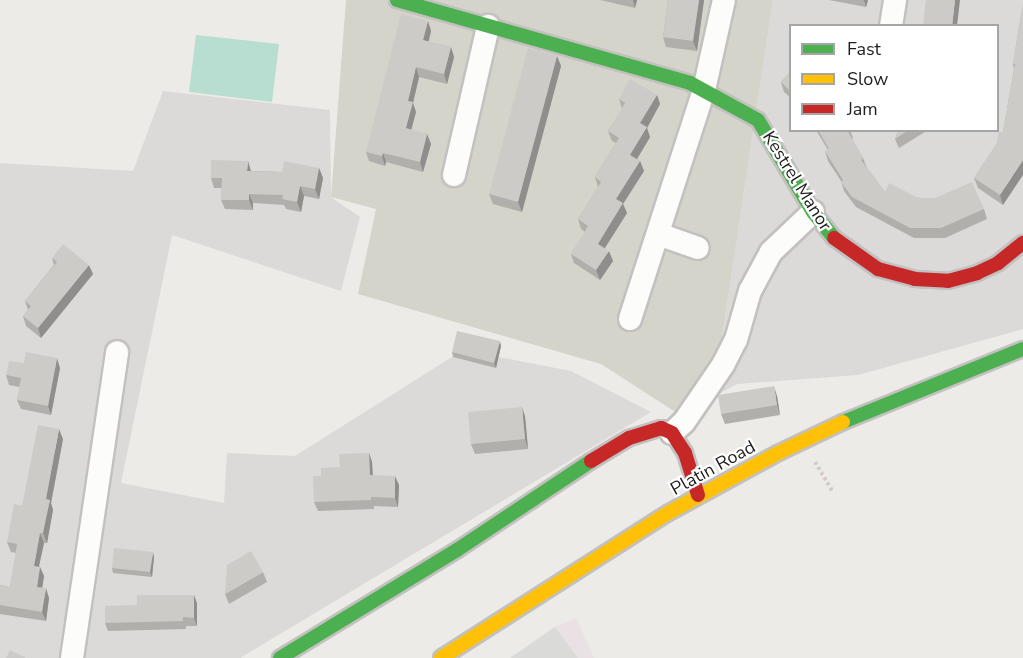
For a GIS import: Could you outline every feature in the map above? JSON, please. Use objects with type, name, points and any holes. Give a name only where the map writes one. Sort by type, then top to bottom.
[{"type":"street","name":"Kestrel Manor","points":[[397,0],[690,83],[758,120],[813,212],[831,236],[878,269],[915,279],[948,281],[977,273],[998,263],[1023,243]]},
{"type":"street","points":[[630,319],[704,90],[724,0]]},
{"type":"street","points":[[891,24],[895,0]]},
{"type":"street","points":[[454,175],[488,26]]},
{"type":"street","points":[[672,433],[684,422],[723,365],[736,340],[750,291],[771,252],[813,212]]},
{"type":"street","points":[[658,234],[698,248]]},
{"type":"street","name":"Platin Road","points":[[441,658],[698,495],[870,409],[982,362],[1023,349]]},
{"type":"street","points":[[72,658],[117,352]]},
{"type":"street","points":[[280,658],[457,550],[554,483],[629,438],[661,428],[672,433],[685,453],[698,495]]},
{"type":"path","points":[[803,441],[833,492]]},
{"type":"shaded area","points":[[346,0],[773,0],[713,397],[680,415],[601,364],[358,294],[376,209],[331,197]]},
{"type":"shaded area","points":[[773,0],[1023,0],[1023,329],[858,375],[737,384],[713,397]]},
{"type":"shaded area","points":[[163,91],[330,110],[331,197],[360,217],[341,291],[172,235],[121,483],[224,503],[227,453],[295,456],[463,350],[571,371],[651,412],[240,658],[0,658],[0,163],[133,171]]},
{"type":"shaded area","points":[[576,618],[594,658],[510,658],[555,627]]},
{"type":"shaded area","points":[[555,627],[578,658],[510,658]]},
{"type":"green space","points":[[196,35],[279,44],[272,102],[189,92]]},
{"type":"building","points":[[668,0],[699,0],[693,41],[663,37]]},
{"type":"building","points":[[926,0],[955,0],[952,24],[923,24]]},
{"type":"building","points":[[1023,3],[1023,160],[1000,195],[974,178],[996,145],[999,132],[1003,132]]},
{"type":"building","points":[[401,14],[428,21],[423,40],[451,47],[444,74],[416,67],[408,101],[413,102],[406,128],[427,134],[420,162],[383,153],[382,156],[366,152]]},
{"type":"building","points":[[528,48],[557,56],[518,202],[489,194]]},
{"type":"building","points":[[789,73],[789,90],[781,82]]},
{"type":"building","points":[[630,79],[657,95],[640,123],[647,127],[630,155],[640,161],[616,199],[623,203],[598,244],[609,251],[596,270],[571,254],[588,226],[578,219],[601,182],[595,177],[619,138],[608,131],[625,103],[619,99]]},
{"type":"building","points":[[819,132],[848,132],[863,158],[861,160],[885,192],[889,183],[918,198],[935,198],[972,182],[984,209],[941,228],[910,228],[852,197],[841,182],[843,180],[825,151],[829,149]]},
{"type":"building","points":[[898,132],[906,132],[895,139]]},
{"type":"building","points":[[211,160],[248,161],[247,171],[282,172],[284,161],[319,168],[315,189],[300,186],[297,202],[282,199],[283,195],[249,194],[249,200],[221,200],[222,178],[211,178]]},
{"type":"building","points":[[63,244],[89,265],[38,328],[23,316],[31,306],[25,301],[57,262],[52,258]]},
{"type":"building","points":[[457,331],[500,341],[494,363],[452,352]]},
{"type":"building","points":[[26,352],[57,358],[48,406],[17,400],[21,378],[6,375],[9,361],[24,363]]},
{"type":"building","points":[[774,386],[777,405],[721,414],[718,395]]},
{"type":"building","points":[[522,407],[525,439],[471,444],[468,412]]},
{"type":"building","points":[[38,425],[59,429],[46,499],[50,500],[43,533],[40,533],[34,566],[40,567],[37,587],[46,588],[42,612],[0,605],[0,585],[10,587],[17,544],[7,542],[14,504],[22,506]]},
{"type":"building","points":[[369,453],[370,475],[395,476],[395,498],[371,497],[371,500],[314,502],[313,476],[321,476],[321,468],[340,467],[339,454]]},
{"type":"building","points":[[114,548],[153,552],[150,572],[112,568]]},
{"type":"building","points":[[251,551],[263,572],[225,594],[227,565]]},
{"type":"building","points":[[137,595],[194,595],[194,618],[183,617],[183,621],[105,623],[105,606],[137,605]]},
{"type":"building","points":[[10,650],[26,658],[6,658]]},
{"type":"traffic: fast","points":[[397,0],[690,83],[758,120],[813,212],[834,238]]},
{"type":"traffic: fast","points":[[843,422],[1023,349]]},
{"type":"traffic: fast","points":[[280,658],[457,550],[591,461]]},
{"type":"traffic: slow","points":[[441,658],[668,513],[778,453],[843,422]]},
{"type":"traffic: jam","points":[[834,238],[878,269],[915,279],[948,281],[977,273],[998,263],[1023,243]]},
{"type":"traffic: jam","points":[[591,461],[629,438],[661,428],[672,433],[685,453],[698,495]]}]
